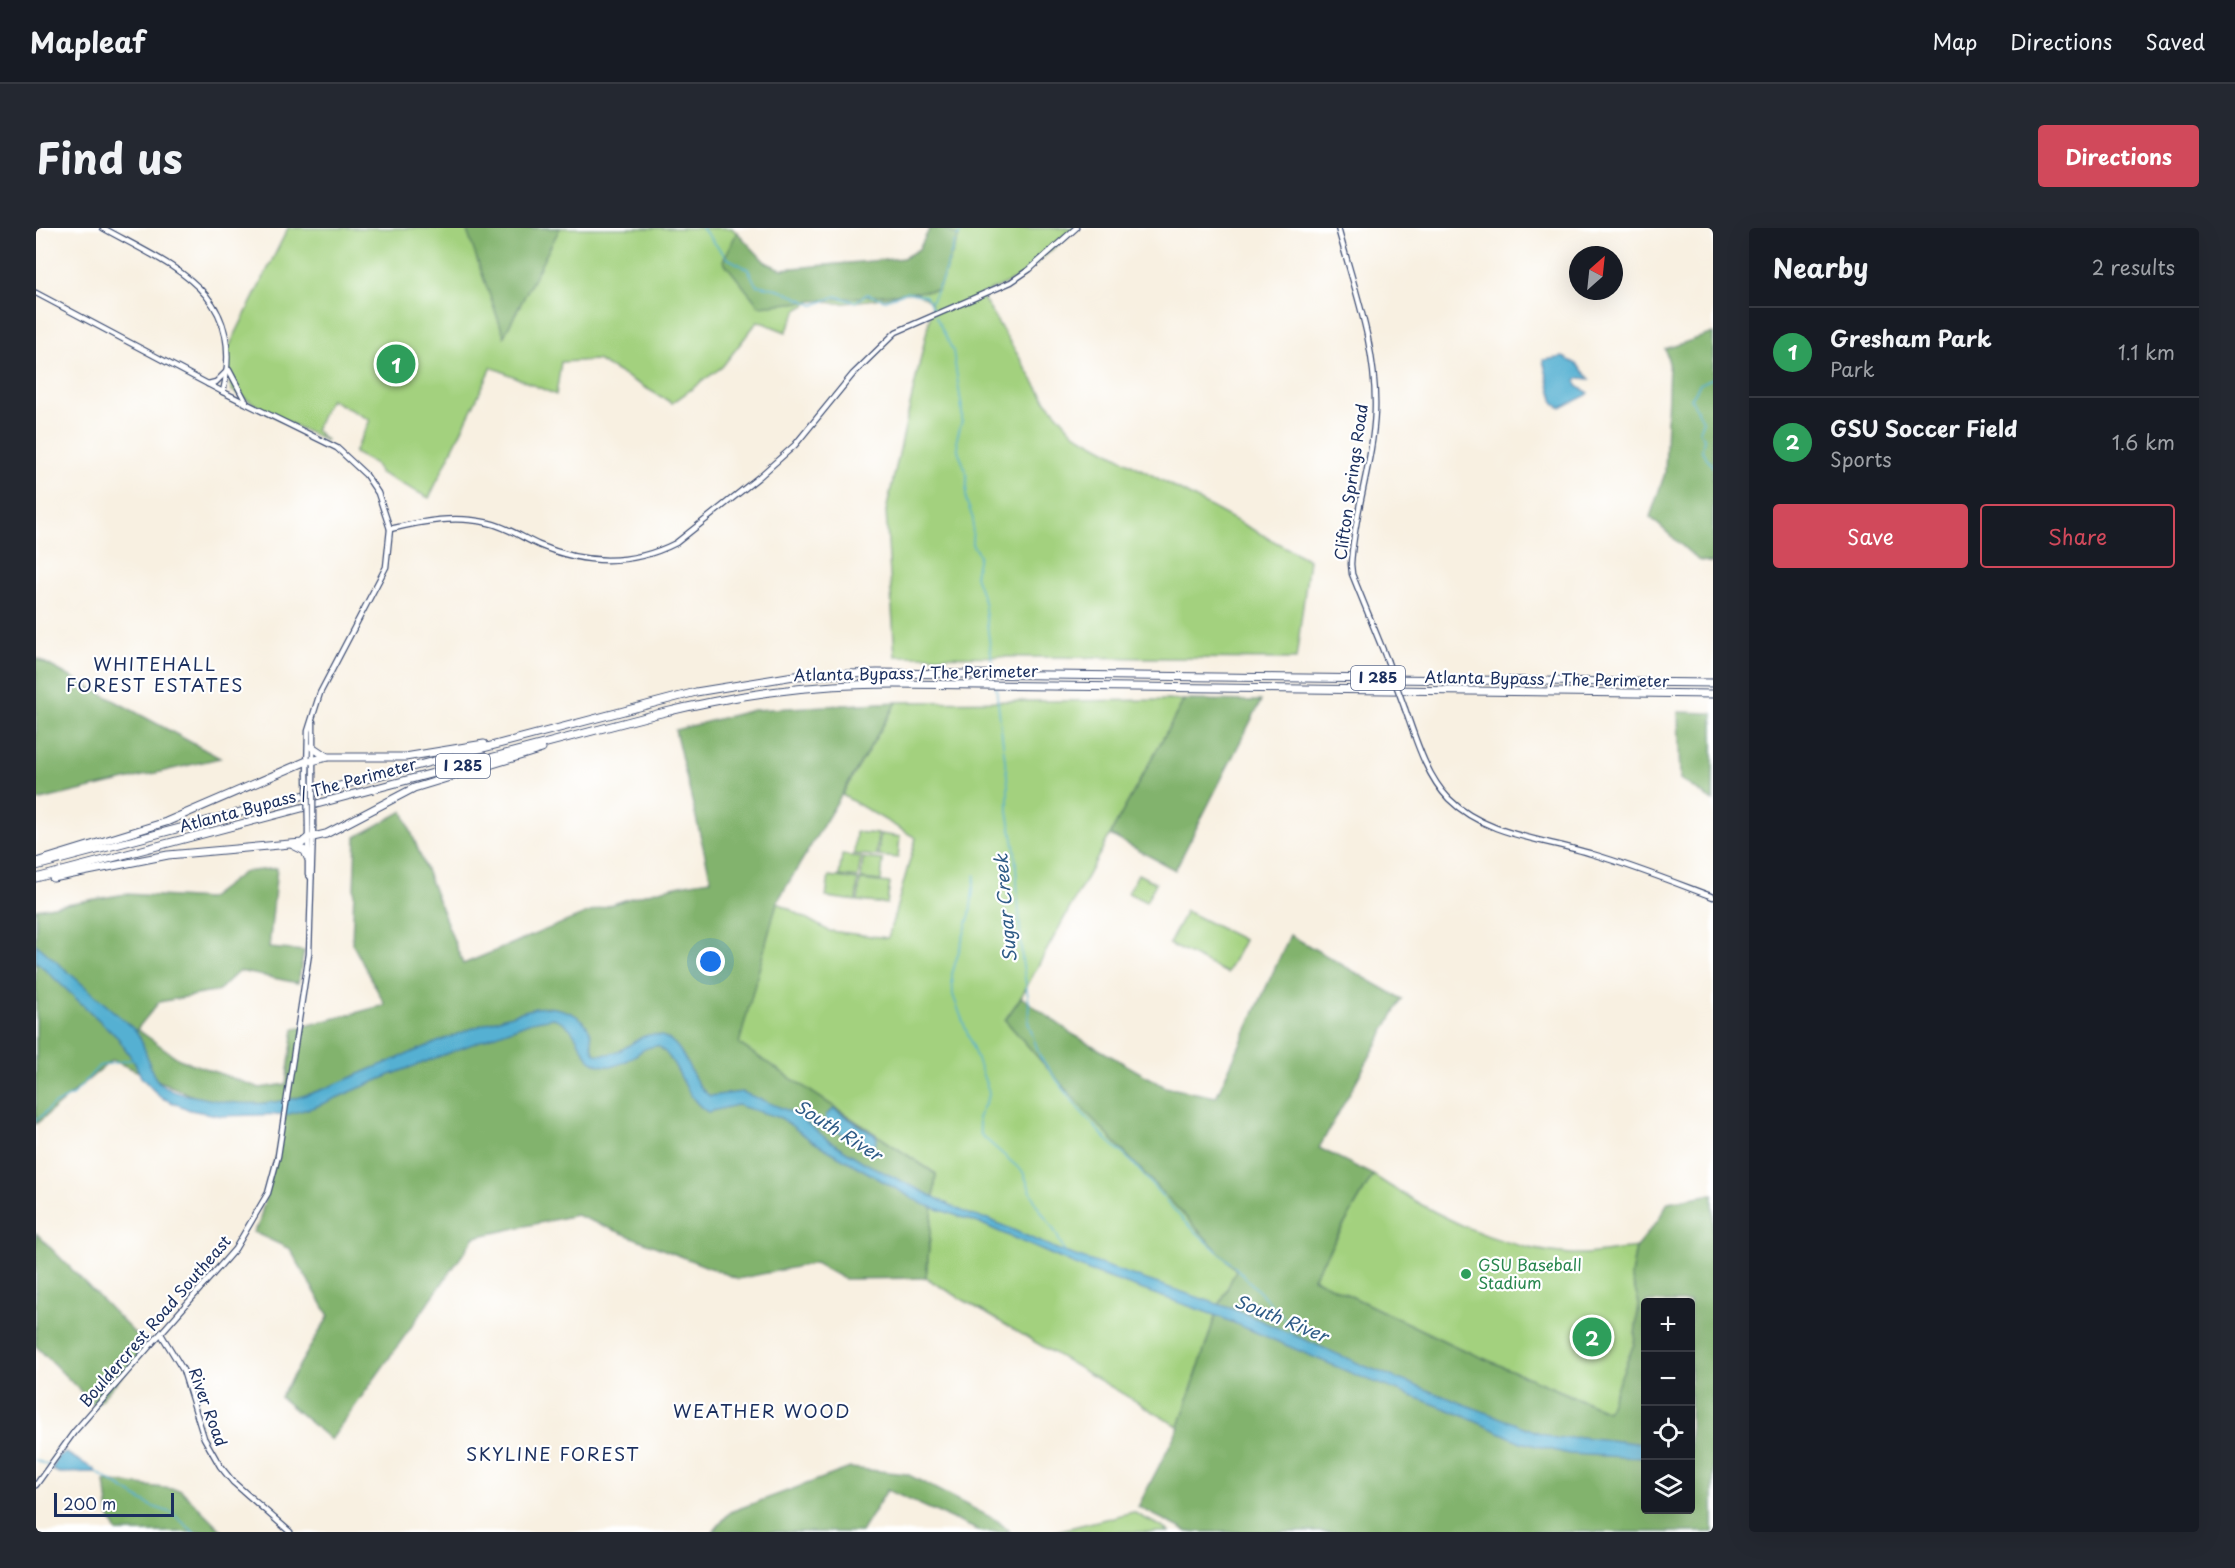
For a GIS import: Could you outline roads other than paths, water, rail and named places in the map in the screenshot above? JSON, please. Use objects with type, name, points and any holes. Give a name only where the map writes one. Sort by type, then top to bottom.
[{"type":"highway","name":"Atlanta Bypass / The Perimeter","points":[[36,864],[740,683],[824,673],[1713,683]]},
{"type":"highway","name":"Atlanta Bypass / The Perimeter","points":[[36,879],[705,702],[817,685],[1713,694]]},
{"type":"highway","points":[[36,879],[168,855],[303,843],[310,837],[326,834],[414,788],[592,732]]},
{"type":"highway","points":[[36,864],[166,822],[309,761],[327,757],[405,757],[519,739]]},
{"type":"highway","points":[[312,747],[327,757]]},
{"type":"highway","points":[[290,844],[302,848],[308,858]]},
{"type":"street","points":[[103,228],[190,277],[204,292],[214,307],[225,334],[228,368],[234,385],[247,404]]},
{"type":"street","points":[[390,530],[458,518],[493,523],[559,553],[582,559],[618,561],[664,549],[676,543],[777,462],[811,428],[853,374],[896,333],[1011,282],[1030,269],[1076,228]]},
{"type":"street","name":"Clifton Springs Road","points":[[1338,228],[1374,366],[1375,411],[1351,564],[1352,574],[1422,756],[1434,779],[1447,797],[1475,818],[1508,832],[1594,854],[1713,897]]},
{"type":"street","name":"Bouldercrest Road Southeast","points":[[36,293],[207,384],[338,448],[350,457],[378,493],[390,530],[388,555],[382,579],[321,693],[313,722],[309,761]]},
{"type":"street","points":[[207,384],[221,379],[228,368]]},
{"type":"street","points":[[223,392],[228,368]]},
{"type":"street","name":"Bouldercrest Road Southeast","points":[[36,1485],[74,1432],[235,1249],[268,1193],[290,1084],[309,954],[311,878],[308,731],[313,722]]},
{"type":"street","name":"Bouldercrest Road Southeast","points":[[310,837],[308,874],[311,878]]},
{"type":"street","name":"River Road","points":[[161,1334],[183,1370],[204,1438],[220,1466],[233,1482],[290,1532]]},
{"type":"water","points":[[1563,357],[1577,364],[1590,379],[1580,378],[1576,381],[1577,386],[1589,393],[1587,395],[1561,408],[1554,403],[1543,360]]},
{"type":"water","name":"South River","points":[[36,944],[136,1031],[152,1072],[160,1083],[180,1094],[231,1103],[277,1102],[318,1091],[461,1033],[536,1008],[559,1009],[581,1019],[590,1032],[596,1054],[615,1053],[650,1035],[667,1038],[681,1053],[696,1081],[710,1096],[742,1092],[794,1113],[828,1140],[865,1163],[970,1215],[988,1219],[1061,1251],[1241,1312],[1367,1367],[1556,1439],[1581,1437],[1641,1444],[1641,1458],[1569,1454],[1521,1442],[1457,1413],[1356,1375],[1220,1317],[1089,1271],[984,1225],[923,1204],[812,1141],[781,1118],[737,1105],[708,1112],[693,1098],[672,1061],[658,1046],[645,1049],[622,1063],[607,1066],[597,1064],[590,1059],[570,1029],[563,1022],[553,1018],[531,1022],[390,1075],[315,1107],[289,1114],[222,1116],[190,1110],[160,1097],[141,1077],[135,1063],[118,1038],[36,961]]},
{"type":"water","points":[[834,1109],[876,1136],[877,1140],[872,1151],[825,1124],[826,1115]]},
{"type":"water","points":[[66,1453],[96,1472],[60,1473],[52,1470],[58,1456]]},
{"type":"waterway","name":"Sugar Creek","points":[[702,228],[727,258],[748,269],[756,285],[778,289],[814,305],[836,296],[855,302],[867,294],[885,300],[906,292],[926,296],[934,311]]},
{"type":"waterway","points":[[957,237],[965,228]]},
{"type":"waterway","points":[[931,302],[941,282],[955,242]]},
{"type":"waterway","name":"Sugar Creek","points":[[936,317],[953,351],[962,409],[962,420],[957,438],[958,450],[967,475],[966,500],[973,519],[972,544],[979,555],[975,576],[984,601],[993,670]]},
{"type":"waterway","points":[[1713,378],[1700,384],[1691,399],[1703,420],[1699,431],[1704,438],[1702,451],[1713,467]]},
{"type":"waterway","name":"Sugar Creek","points":[[996,687],[1008,785],[1008,812],[1015,851],[1022,960],[1029,1002],[1028,1022],[1040,1057],[1077,1107],[1105,1138],[1132,1162],[1185,1222],[1237,1269],[1281,1314],[1292,1335]]},
{"type":"waterway","points":[[975,875],[970,914],[952,974],[953,995],[988,1089],[989,1095],[978,1118],[981,1135],[1023,1172],[1036,1204],[1056,1233],[1064,1251]]},
{"type":"waterway","points":[[36,1121],[53,1105],[73,1095],[99,1066],[134,1059]]},
{"type":"waterway","points":[[36,1460],[52,1467]]},
{"type":"waterway","points":[[96,1472],[151,1506],[172,1513],[194,1532]]},
{"type":"place","name":"Gresham Park","points":[[396,364]]},
{"type":"place","name":"GSU Baseball Stadium","points":[[1466,1274]]},
{"type":"place","name":"GSU Soccer Field","points":[[1592,1337]]},
{"type":"district","name":"WHITEHALL FOREST ESTATES","points":[[155,675]]},
{"type":"district","name":"WEATHER WOOD","points":[[762,1412]]},
{"type":"district","name":"SKYLINE FOREST","points":[[553,1455]]}]
